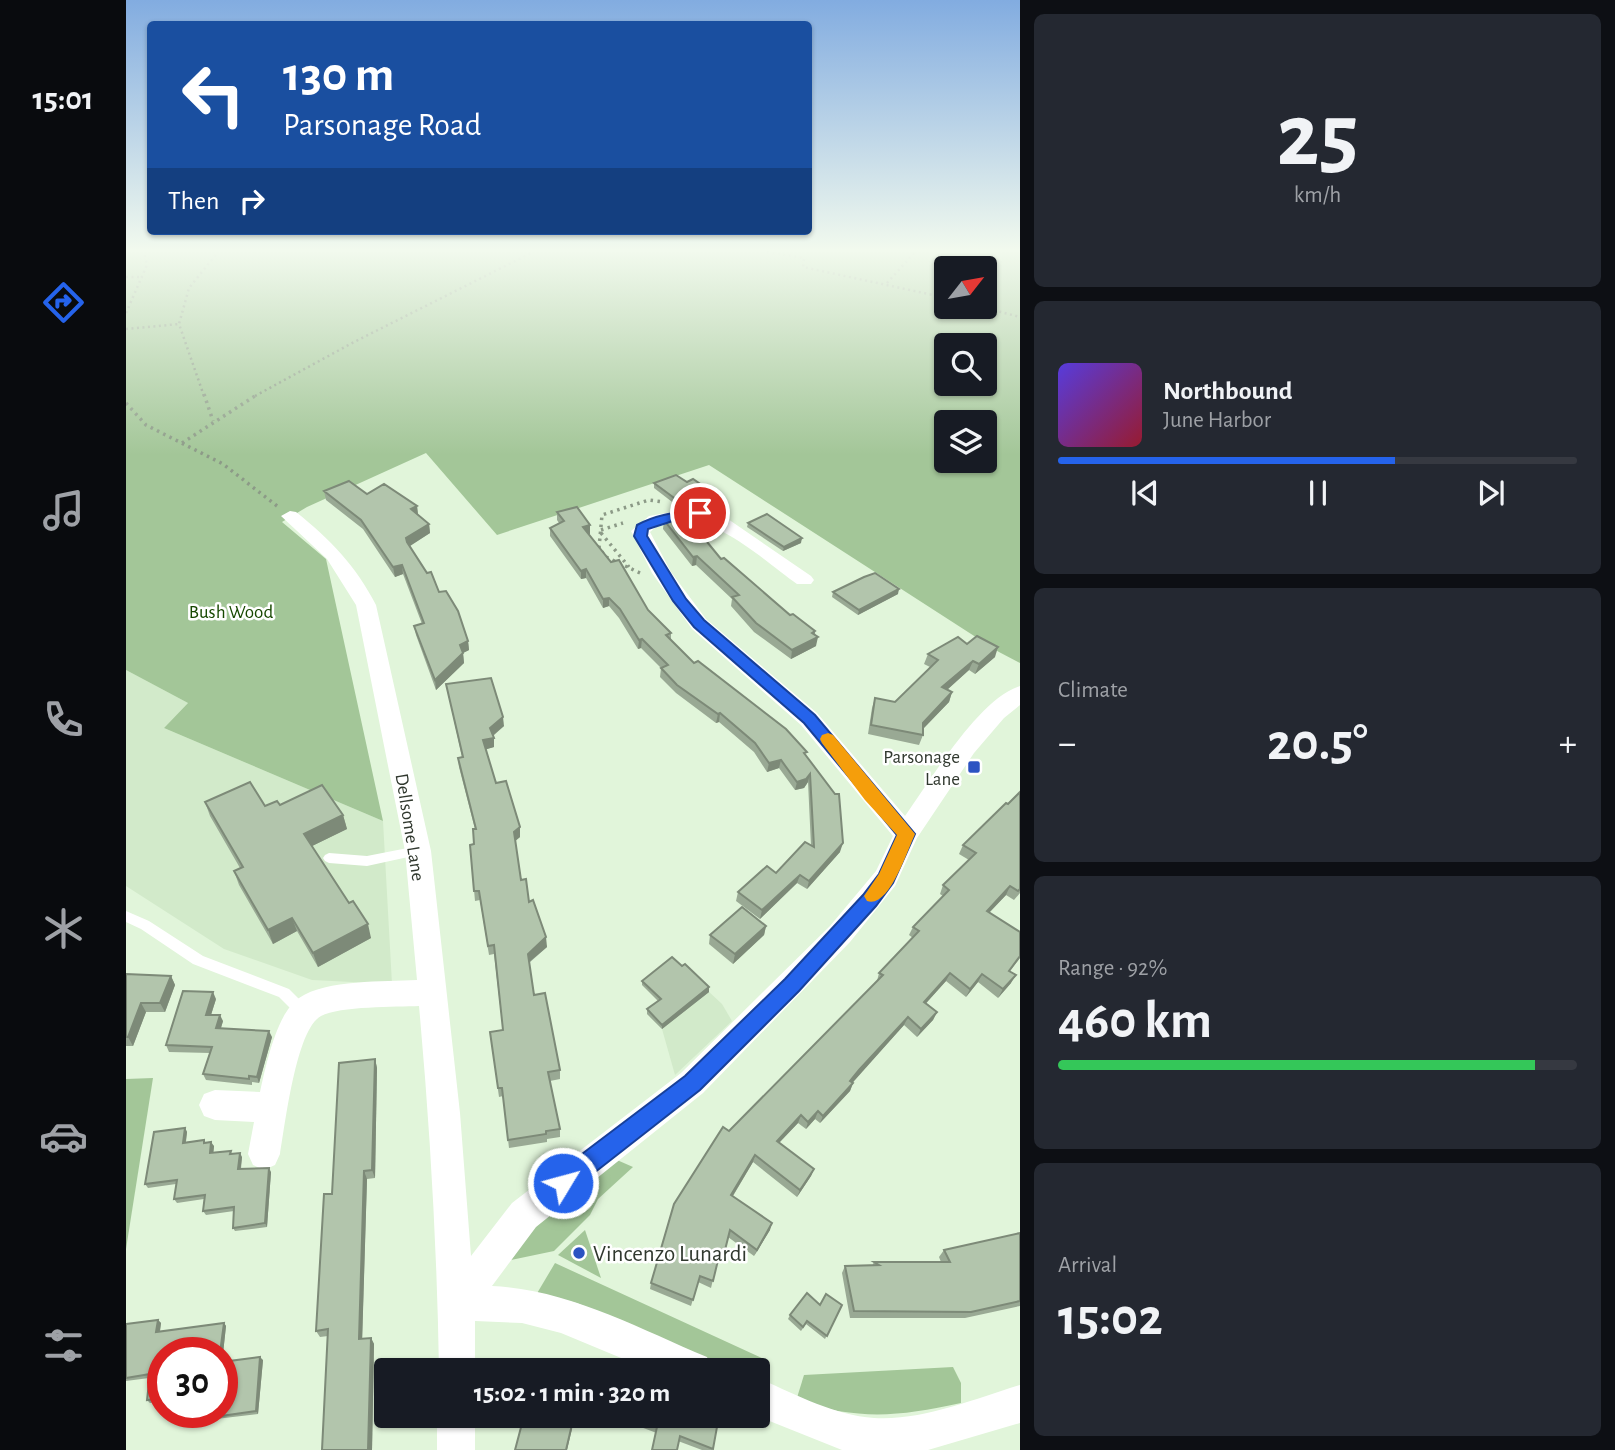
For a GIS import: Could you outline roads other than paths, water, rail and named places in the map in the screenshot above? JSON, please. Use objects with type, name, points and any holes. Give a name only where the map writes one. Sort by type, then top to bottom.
[{"type":"street","points":[[804,580],[719,521],[706,515],[682,514],[645,524],[640,531],[662,573],[699,624],[809,719],[906,834]]},
{"type":"street","name":"Dellsome Lane","points":[[290,516],[327,546],[350,572],[366,605],[418,851],[433,992],[457,1303],[457,1358]]},
{"type":"street","points":[[457,1303],[524,1215],[692,1083],[805,971],[886,878],[906,834],[965,747],[996,712],[1020,695]]},
{"type":"street","points":[[264,1154],[289,1036],[303,1012],[311,1007],[346,1000],[433,992]]},
{"type":"street","points":[[215,1105],[274,1108]]},
{"type":"street","points":[[457,1303],[522,1305],[562,1315],[665,1358]]},
{"type":"street","points":[[770,1402],[829,1428],[876,1438],[914,1433],[1020,1404]]},
{"type":"street","points":[[456,1428],[456,1450]]},
{"type":"lane","points":[[329,858],[367,861],[418,851]]},
{"type":"lane","points":[[126,916],[145,925],[198,960],[284,993],[303,1012]]},
{"type":"place","name":"Parsonage Lane","points":[[974,767]]},
{"type":"place","name":"Vincenzo Lunardi","points":[[579,1253]]},
{"type":"park label","name":"Bush Wood","points":[[231,611]]}]
